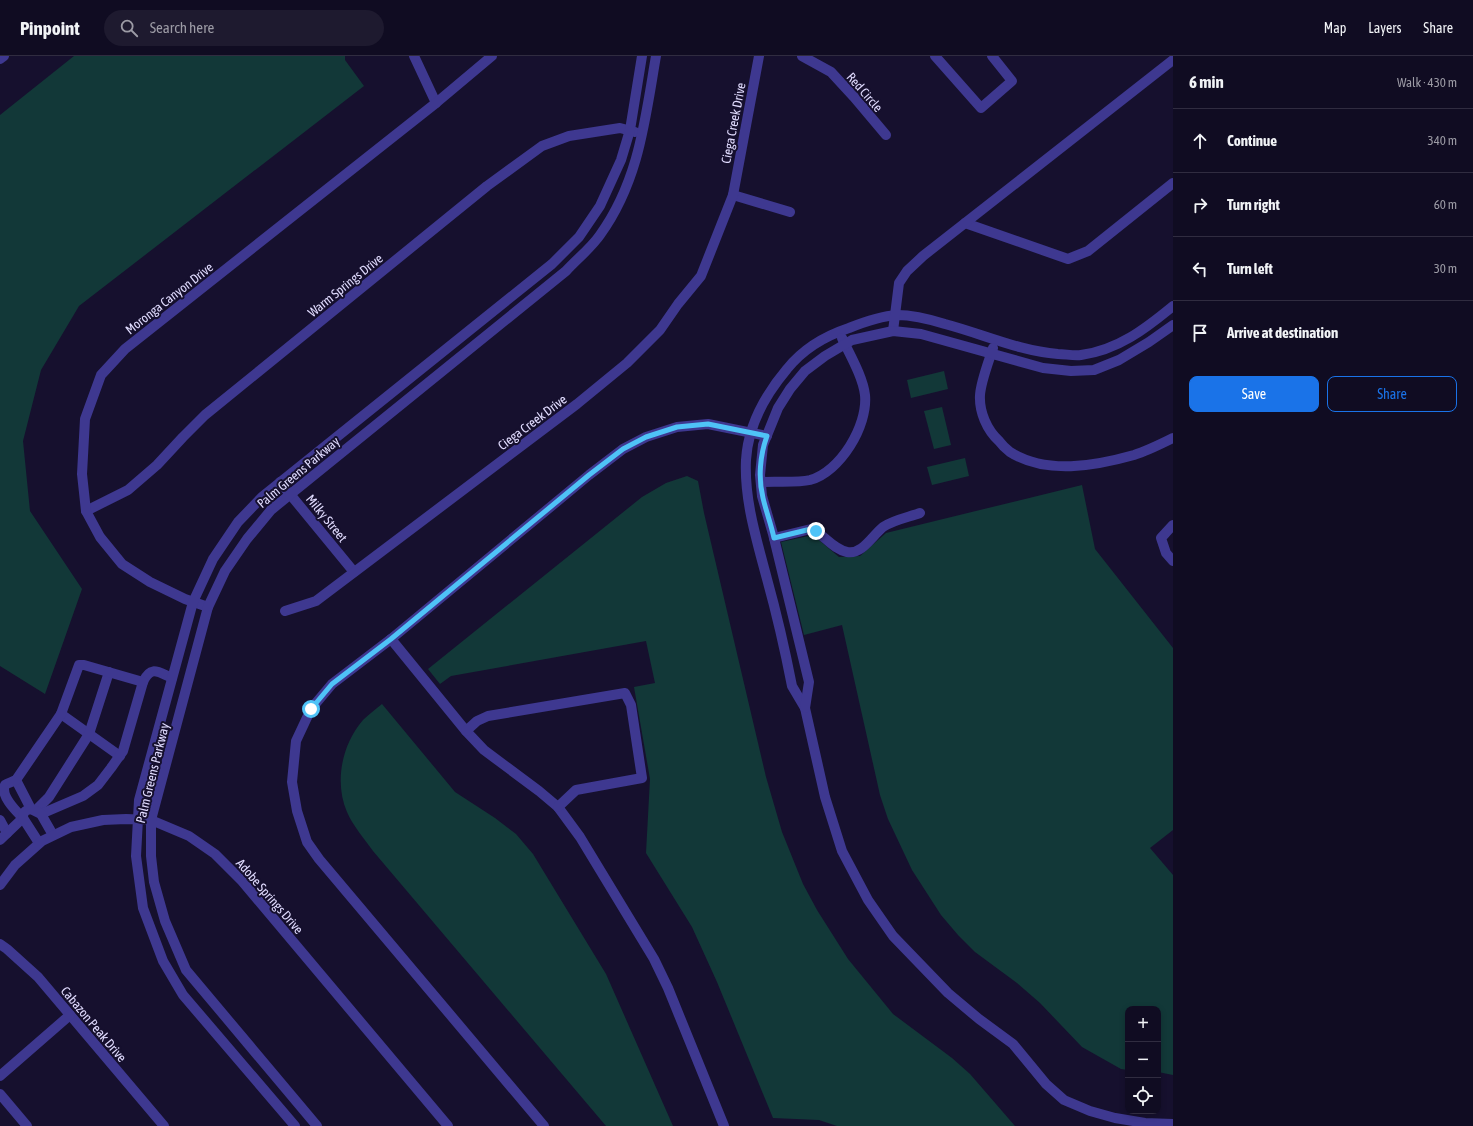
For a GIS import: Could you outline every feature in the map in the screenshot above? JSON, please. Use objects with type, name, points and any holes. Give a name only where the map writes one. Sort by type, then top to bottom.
[{"type":"street","points":[[0,59],[4,56]]},
{"type":"street","points":[[414,56],[436,103]]},
{"type":"street","name":"Moronga Canyon Drive","points":[[208,607],[193,602],[150,582],[122,564],[100,537],[86,511],[82,474],[85,419],[101,375],[125,349],[436,103],[492,56]]},
{"type":"street","name":"Palm Greens Parkway","points":[[295,1126],[184,995],[163,961],[143,908],[136,856],[139,800],[193,602],[213,559],[238,522],[262,496],[552,264],[579,237],[600,206],[621,160],[630,130],[642,56]]},
{"type":"street","name":"Palm Greens Parkway","points":[[317,1126],[186,970],[165,922],[154,882],[151,856],[151,820],[208,607],[225,571],[247,539],[271,510],[290,493],[566,271],[600,237],[618,207],[635,166],[643,134],[656,56]]},
{"type":"street","name":"Ciega Creek Drive","points":[[285,611],[316,601],[577,404],[627,363],[660,330],[678,304],[701,276],[733,195],[759,56]]},
{"type":"street","name":"Red Circle","points":[[802,56],[831,72],[886,136]]},
{"type":"street","points":[[935,56],[981,108],[1012,81],[992,56]]},
{"type":"street","points":[[893,331],[899,284],[907,271],[923,256],[1173,60]]},
{"type":"street","name":"Warm Springs Drive","points":[[86,511],[128,490],[157,465],[205,415],[487,186],[542,146],[568,136],[620,128],[643,134]]},
{"type":"street","points":[[965,223],[1068,259],[1088,251],[1173,183]]},
{"type":"street","points":[[733,195],[790,212]]},
{"type":"street","points":[[1173,306],[1131,338],[1105,350],[1079,355],[1044,353],[923,318],[896,315],[865,322],[839,331],[807,348],[793,361],[778,380],[763,404],[750,432],[746,461],[748,497],[792,686],[805,708],[825,797],[842,852],[868,900],[893,936],[948,993],[979,1019],[1013,1044],[1046,1084],[1064,1100],[1090,1112],[1115,1118],[1145,1123],[1173,1124]]},
{"type":"street","points":[[805,708],[808,682],[774,538],[762,496],[760,475],[763,446],[778,408],[790,389],[805,371],[825,356],[852,340],[893,331],[921,334],[1042,368],[1071,371],[1094,370],[1119,360],[1149,342],[1171,326],[1160,316]]},
{"type":"street","points":[[761,482],[813,479],[827,472],[837,464],[847,451],[859,427],[864,412],[865,396],[862,382],[839,331]]},
{"type":"street","points":[[995,340],[980,395],[983,417],[992,435],[1009,452],[1047,466],[1079,465],[1106,462],[1135,455],[1173,438]]},
{"type":"street","points":[[544,1126],[319,860],[307,842],[299,817],[292,782],[296,741],[311,709],[332,684],[391,639],[583,480],[623,449],[646,437],[677,427],[708,424],[767,436]]},
{"type":"street","name":"Milky Street","points":[[280,482],[354,572]]},
{"type":"street","points":[[774,538],[811,529],[816,531],[840,550],[855,552],[860,550],[884,526],[920,513]]},
{"type":"street","points":[[1173,525],[1161,538],[1166,553],[1173,561]]},
{"type":"street","points":[[391,639],[466,731],[484,750],[558,806],[580,837],[654,959],[668,988],[724,1126]]},
{"type":"street","points":[[39,843],[23,818],[3,799],[1,793],[4,786],[16,780],[61,714],[79,665],[84,665],[142,682]]},
{"type":"street","points":[[4,837],[23,818],[23,813],[27,810],[36,811],[83,796],[98,785],[123,751],[142,682],[146,674],[149,671],[155,670],[172,678]]},
{"type":"street","points":[[36,811],[49,797],[89,734],[109,672]]},
{"type":"street","points":[[466,731],[477,721],[488,716],[625,693],[631,705],[642,778],[576,790],[558,806]]},
{"type":"street","points":[[61,714],[120,756]]},
{"type":"street","points":[[16,780],[53,835]]},
{"type":"street","name":"Adobe Springs Drive","points":[[0,885],[16,865],[39,843],[53,835],[71,828],[103,820],[138,819],[151,820],[189,836],[214,854],[242,880],[448,1126]]},
{"type":"street","points":[[0,820],[4,837]]},
{"type":"street","name":"Cabazon Peak Drive","points":[[0,944],[38,977],[164,1126]]},
{"type":"street","points":[[0,1076],[70,1015]]},
{"type":"street","points":[[0,1094],[27,1126]]},
{"type":"green space","points":[[74,56],[345,56],[345,60],[364,86],[79,306],[41,370],[23,441],[30,511],[82,589],[45,694],[0,666],[0,115]]},
{"type":"green space","points":[[944,371],[948,389],[911,398],[907,380]]},
{"type":"green space","points":[[942,407],[951,445],[934,449],[924,411]]},
{"type":"green space","points":[[965,458],[969,476],[932,485],[927,467]]},
{"type":"green space","points":[[687,476],[698,481],[704,513],[766,777],[782,832],[803,884],[817,910],[848,959],[893,1014],[952,1058],[970,1074],[1015,1126],[837,1126],[819,1120],[773,1118],[717,982],[692,927],[646,853],[650,779],[634,687],[655,683],[646,641],[451,676],[440,684],[428,669],[642,497],[666,483]]},
{"type":"green space","points":[[1082,485],[1095,549],[1173,648],[1173,830],[1150,848],[1173,875],[1173,1075],[1161,1073],[1161,1006],[1125,1006],[1125,1070],[1121,1069],[1082,1047],[1040,1003],[1017,983],[975,952],[941,915],[912,870],[888,819],[880,795],[842,625],[804,635],[781,542],[813,535],[839,557],[860,556],[886,533]]},
{"type":"green space","points":[[382,704],[455,792],[495,818],[516,834],[533,854],[606,974],[673,1126],[606,1126],[373,851],[355,827],[349,817],[343,800],[341,788],[342,764],[345,752],[356,730],[363,720]]},
{"type":"route","points":[[311,709],[332,684],[391,639],[589,475],[623,449],[646,437],[677,427],[708,424],[767,436],[763,446],[760,475],[762,496],[774,538],[811,529],[816,531]]}]
